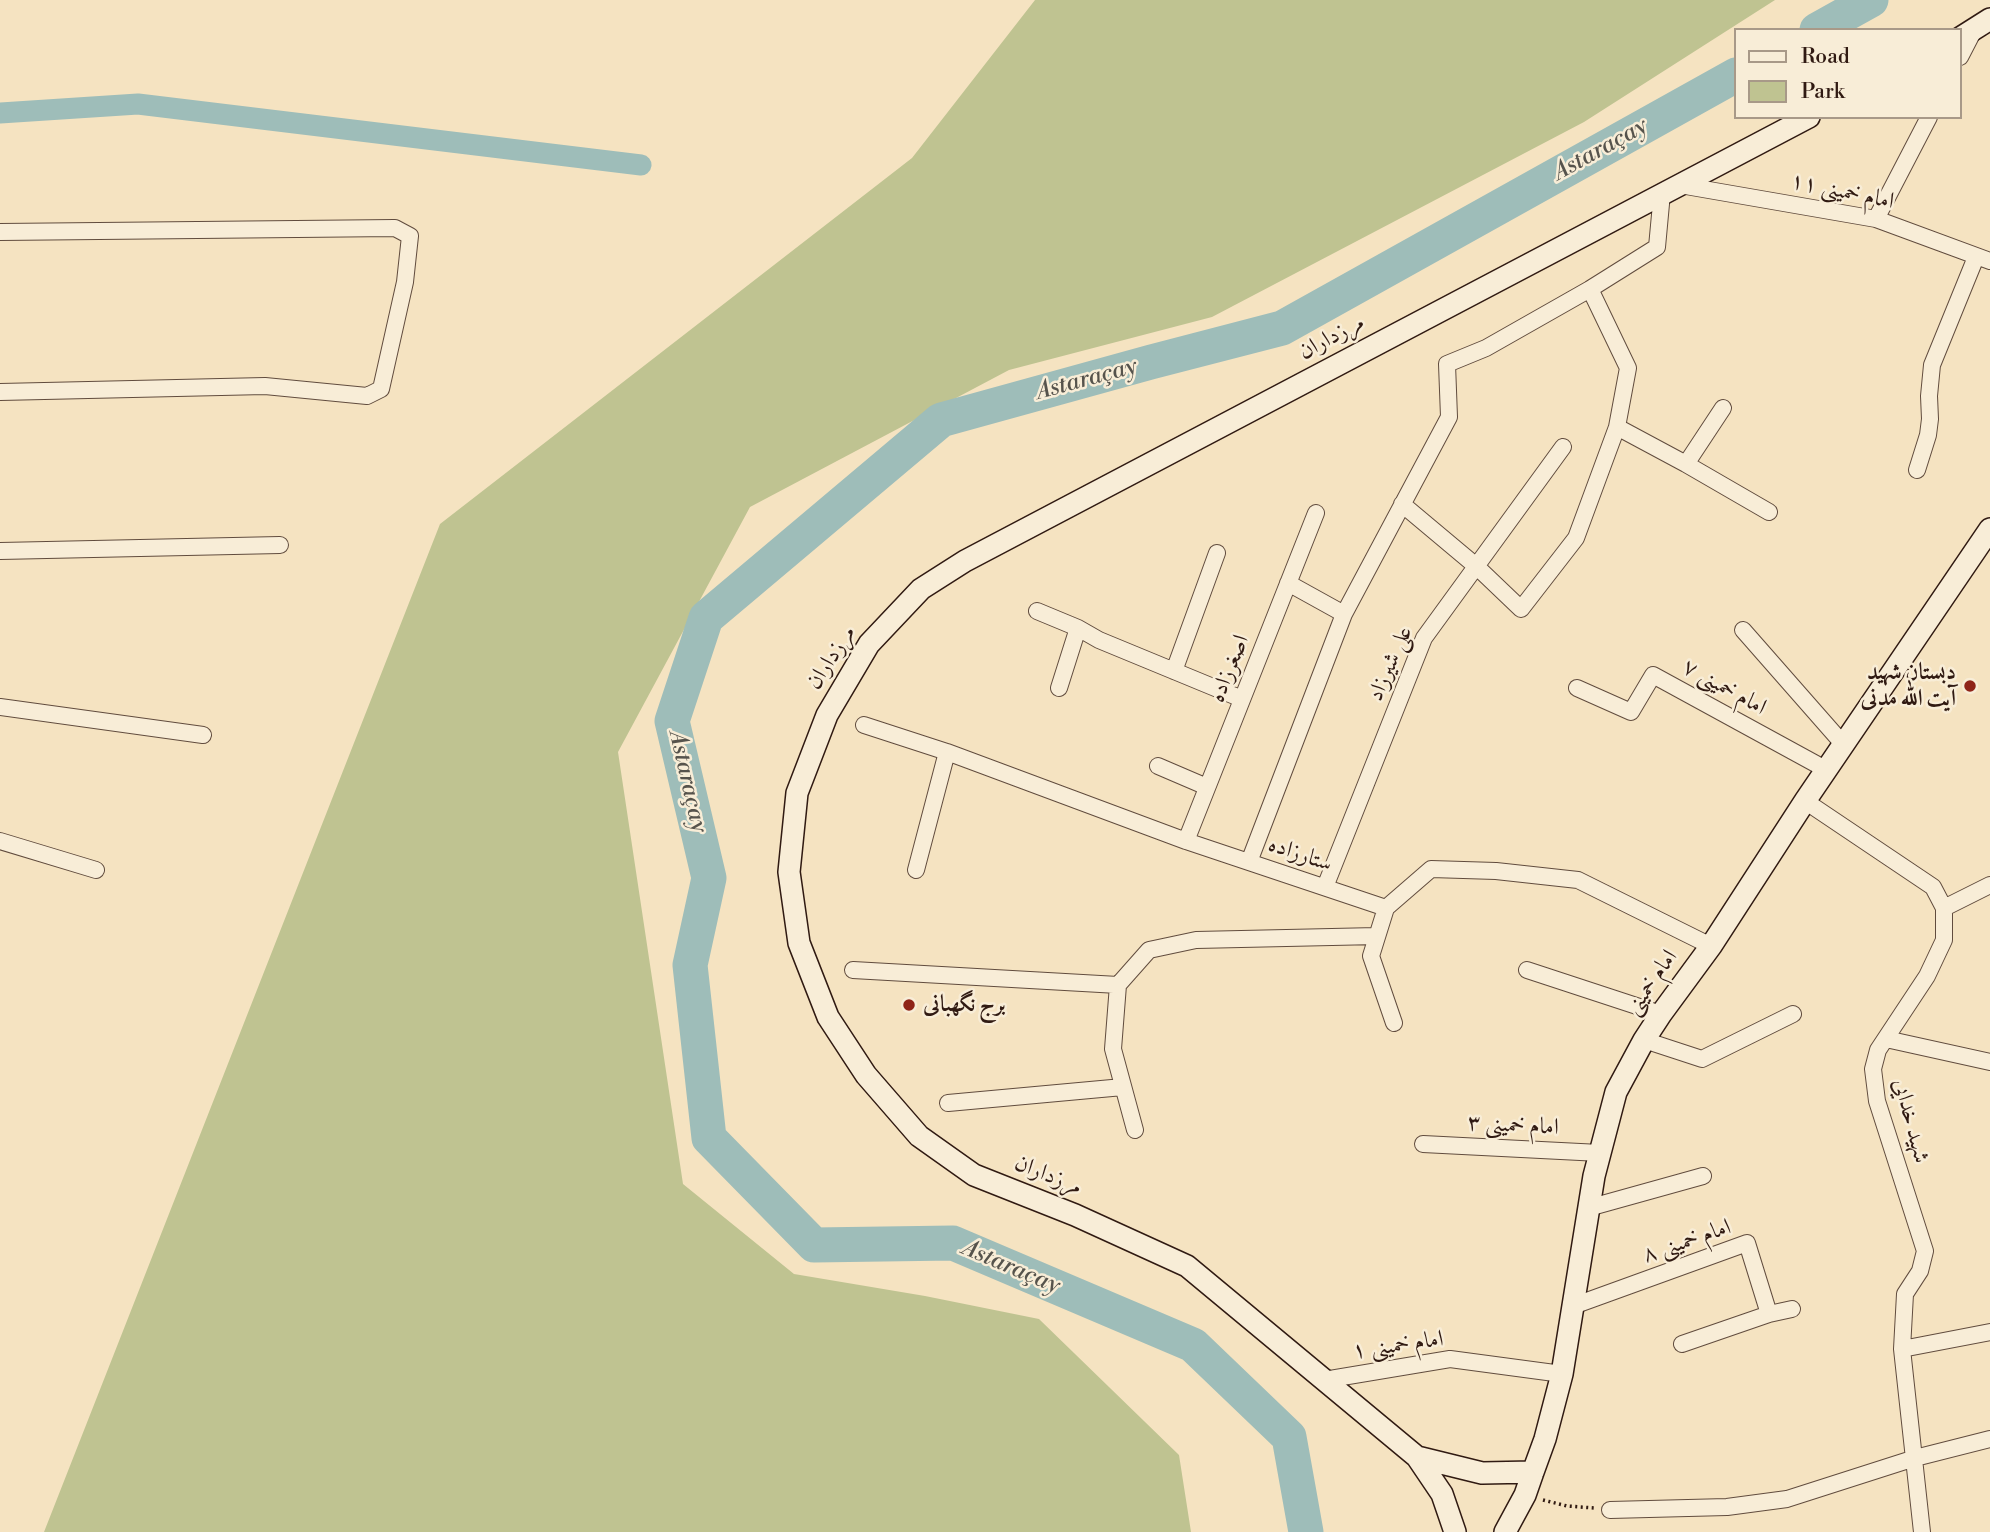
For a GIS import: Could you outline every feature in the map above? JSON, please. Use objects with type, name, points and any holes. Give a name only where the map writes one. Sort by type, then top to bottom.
[{"type":"street","points":[[1962,54],[1975,29]]},
{"type":"street","name":"مرزداران","points":[[1455,1532],[1442,1494],[1418,1457],[1187,1266],[1075,1214],[974,1175],[919,1136],[866,1074],[828,1017],[799,943],[789,872],[797,793],[827,715],[869,643],[921,589],[965,561],[1805,119]]},
{"type":"street","points":[[1876,219],[1928,119]]},
{"type":"street","points":[[1250,862],[1344,614],[1450,417],[1447,364],[1486,348],[1657,247],[1671,189]]},
{"type":"street","name":"امام خمینی ۱۱","points":[[1671,189],[1876,219],[1983,259]]},
{"type":"street","points":[[0,232],[395,228],[410,236],[405,282],[382,389],[367,396],[265,386],[0,392]]},
{"type":"street","points":[[1917,470],[1928,435],[1932,366],[1983,259]]},
{"type":"street","points":[[1402,504],[1476,566],[1521,609],[1576,538],[1617,427],[1628,368],[1590,289]]},
{"type":"street","points":[[1686,464],[1723,408]]},
{"type":"street","points":[[1617,427],[1769,512]]},
{"type":"street","name":"علی شیرزاد","points":[[1325,887],[1424,638],[1563,447]]},
{"type":"street","name":"اصغرزاده","points":[[1186,841],[1316,513]]},
{"type":"street","name":"امام خمینی","points":[[1505,1532],[1525,1495],[1545,1439],[1562,1374],[1594,1176],[1616,1092],[1661,1014],[1711,946],[1805,801],[1990,529]]},
{"type":"street","points":[[0,551],[280,545]]},
{"type":"street","points":[[1174,671],[1217,553]]},
{"type":"street","points":[[1288,583],[1344,614]]},
{"type":"street","points":[[1037,611],[1099,640],[1242,699]]},
{"type":"street","points":[[1059,688],[1078,628]]},
{"type":"street","points":[[1743,630],[1844,745]]},
{"type":"street","name":"امام خمینی ۷","points":[[1577,688],[1631,712],[1653,675],[1827,769]]},
{"type":"street","points":[[0,707],[203,735]]},
{"type":"street","name":"ستارزاده","points":[[864,725],[947,752],[1186,841],[1386,908]]},
{"type":"street","points":[[916,870],[947,752]]},
{"type":"street","points":[[1158,766],[1207,787]]},
{"type":"street","points":[[1805,801],[1933,887],[1944,908],[1990,885]]},
{"type":"street","points":[[0,841],[96,870]]},
{"type":"street","points":[[1394,1023],[1371,956],[1386,908],[1431,869],[1496,871],[1578,880],[1711,946]]},
{"type":"street","name":"شهید خدایی","points":[[1922,1532],[1902,1349],[1905,1294],[1920,1271],[1925,1251],[1877,1101],[1873,1069],[1878,1050],[1927,976],[1944,940],[1944,908]]},
{"type":"street","points":[[1135,1130],[1113,1049],[1118,985],[1149,950],[1196,940],[1377,936]]},
{"type":"street","points":[[853,970],[1118,985]]},
{"type":"street","points":[[1527,970],[1661,1014]]},
{"type":"street","points":[[1644,1040],[1702,1059],[1793,1014]]},
{"type":"street","points":[[1886,1039],[1990,1062]]},
{"type":"street","points":[[948,1103],[1123,1087]]},
{"type":"street","name":"امام خمینی ۳","points":[[1423,1144],[1600,1153]]},
{"type":"street","points":[[1588,1208],[1703,1176]]},
{"type":"street","name":"امام خمینی ۸","points":[[1573,1306],[1747,1243],[1769,1314]]},
{"type":"street","points":[[1682,1344],[1769,1314],[1792,1309]]},
{"type":"street","points":[[1902,1349],[1990,1332]]},
{"type":"street","name":"امام خمینی ۱","points":[[1324,1380],[1450,1359],[1562,1374]]},
{"type":"street","points":[[1610,1510],[1727,1507],[1787,1499],[1915,1458],[1990,1439]]},
{"type":"street","name":"مرزداران","points":[[1418,1457],[1482,1473],[1533,1472]]},
{"type":"path","points":[[1525,1495],[1567,1506],[1610,1510]]},
{"type":"green space","points":[[1035,0],[1775,0],[1584,122],[1212,317],[1009,370],[750,507],[618,752],[683,1184],[794,1274],[1039,1319],[1179,1455],[1191,1532],[44,1532],[440,524],[912,158]]},
{"type":"waterway","name":"Astaraçay","points":[[1821,28],[1871,0]]},
{"type":"waterway","name":"Astaraçay","points":[[1306,1532],[1289,1437],[1193,1345],[953,1243],[814,1245],[709,1138],[690,965],[709,878],[672,721],[706,618],[941,420],[1282,328],[1734,76]]},
{"type":"waterway","points":[[0,113],[138,104],[641,165]]},
{"type":"place","name":"دبستان شهید آیت الله مدنی","points":[[1970,686]]},
{"type":"place","name":"برج نگهبانی","points":[[909,1005]]}]
